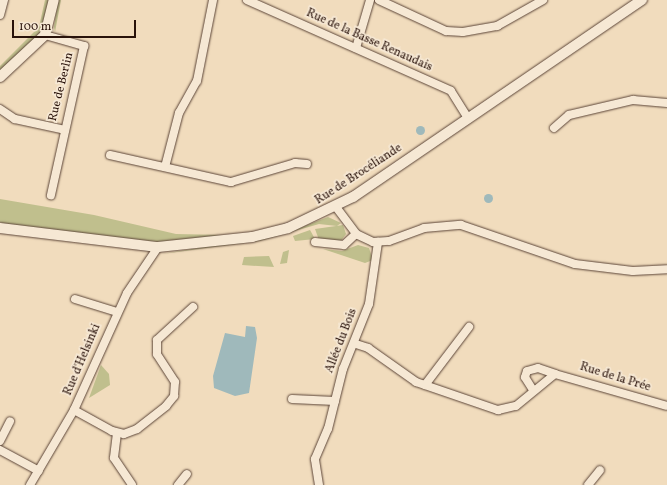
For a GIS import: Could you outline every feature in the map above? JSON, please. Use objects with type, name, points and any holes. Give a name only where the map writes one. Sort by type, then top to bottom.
[{"type":"street","points":[[0,15],[4,0]]},
{"type":"street","points":[[0,77],[45,36],[54,0]]},
{"type":"street","points":[[165,167],[179,113],[197,81],[213,0]]},
{"type":"street","name":"Rue de la Basse Renaudais","points":[[247,0],[451,91],[468,118]]},
{"type":"street","points":[[356,48],[370,0]]},
{"type":"street","points":[[379,0],[446,31],[463,32],[496,26],[543,0]]},
{"type":"street","name":"Rue de Brocéliande","points":[[0,228],[158,247],[266,234],[306,222],[336,207],[642,0]]},
{"type":"street","name":"Rue de Berlin","points":[[0,109],[15,120],[65,130],[84,46],[45,36]]},
{"type":"street","points":[[554,128],[569,115],[633,100],[667,103]]},
{"type":"street","points":[[51,195],[65,130]]},
{"type":"street","points":[[110,156],[231,182],[295,163],[307,164]]},
{"type":"street","points":[[336,207],[356,234],[378,242],[424,228],[461,225],[575,264],[610,269],[667,269]]},
{"type":"street","points":[[315,242],[344,245],[356,234]]},
{"type":"street","name":"Allée du Bois","points":[[320,485],[315,459],[335,402],[344,369],[356,344],[373,288],[378,242]]},
{"type":"street","name":"Rue d'Helsinki","points":[[30,485],[74,410],[117,312],[158,247]]},
{"type":"street","points":[[75,299],[117,312]]},
{"type":"street","points":[[74,410],[117,433],[137,429],[172,399],[176,382],[157,354],[156,340],[193,307]]},
{"type":"street","points":[[425,385],[469,327]]},
{"type":"street","points":[[356,344],[425,385],[498,410],[516,406],[533,390],[555,374]]},
{"type":"street","name":"Rue de la Prée","points":[[533,390],[526,377],[526,371],[538,368],[667,406]]},
{"type":"street","points":[[292,399],[335,402]]},
{"type":"street","points":[[0,441],[10,421]]},
{"type":"street","points":[[117,433],[114,458],[128,484]]},
{"type":"street","points":[[0,450],[39,471]]},
{"type":"street","points":[[588,485],[600,470]]},
{"type":"street","points":[[178,485],[187,474]]},
{"type":"shaded area","points":[[45,0],[50,0],[44,29],[0,72],[0,66],[39,27]]},
{"type":"shaded area","points":[[58,0],[61,0],[55,32],[54,27]]},
{"type":"shaded area","points":[[0,199],[94,215],[176,234],[225,235],[158,242],[8,225],[0,222]]},
{"type":"shaded area","points":[[328,217],[341,223],[337,226],[319,224],[260,241],[162,254],[284,234]]},
{"type":"shaded area","points":[[343,225],[346,234],[340,242],[319,240],[315,229]]},
{"type":"shaded area","points":[[310,230],[315,239],[295,241],[293,236]]},
{"type":"shaded area","points":[[358,245],[369,248],[373,260],[365,263],[323,249],[342,251]]},
{"type":"shaded area","points":[[289,250],[287,263],[280,264],[283,252]]},
{"type":"shaded area","points":[[269,256],[274,267],[242,265],[244,257]]},
{"type":"shaded area","points":[[101,365],[109,374],[110,385],[89,398]]},
{"type":"water","points":[[420,125],[425,130],[420,135],[415,130]]},
{"type":"water","points":[[488,193],[493,198],[488,203],[483,198]]},
{"type":"water","points":[[246,326],[255,327],[257,338],[249,393],[235,396],[214,388],[213,376],[225,333],[245,337]]}]
